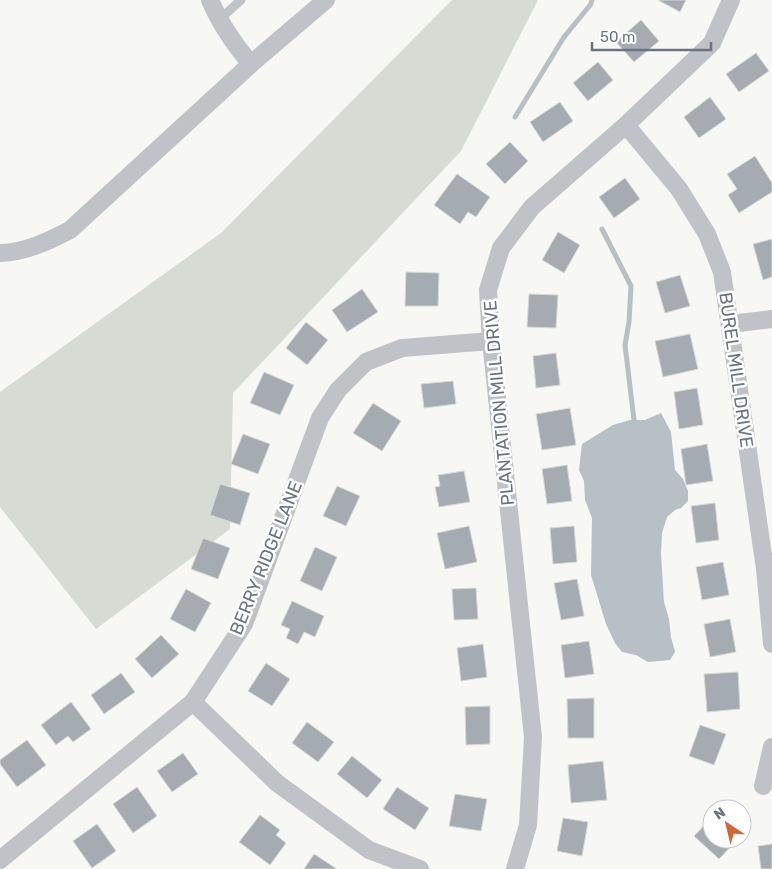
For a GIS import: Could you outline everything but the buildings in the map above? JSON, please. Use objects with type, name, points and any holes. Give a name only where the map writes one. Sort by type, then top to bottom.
[{"type":"street","points":[[210,0],[218,20],[251,64]]},
{"type":"street","points":[[0,253],[41,245],[70,230],[251,64],[326,0]]},
{"type":"street","name":"PLANTATION MILL DRIVE","points":[[515,869],[528,825],[533,737],[491,341],[488,290],[501,248],[532,207],[626,125],[712,43],[731,0]]},
{"type":"street","name":"BUREL MILL DRIVE","points":[[626,125],[679,189],[707,234],[722,272],[768,568],[772,644]]},
{"type":"street","points":[[730,324],[772,319]]},
{"type":"street","name":"BERRY RIDGE LANE","points":[[0,860],[193,702],[244,624],[320,418],[338,390],[366,362],[402,348],[491,341]]},
{"type":"street","points":[[193,702],[276,783],[369,850],[420,869]]},
{"type":"street","points":[[763,786],[772,747]]},
{"type":"lane","points":[[218,20],[241,0]]},
{"type":"shaded area","points":[[452,0],[538,0],[461,151],[233,393],[230,529],[96,629],[0,507],[0,392],[221,233]]},
{"type":"shaded area","points":[[661,413],[671,432],[675,470],[683,479],[688,491],[688,501],[667,517],[662,533],[661,554],[664,602],[675,652],[670,660],[648,662],[636,655],[622,652],[615,643],[606,624],[591,575],[592,518],[585,500],[584,481],[579,470],[582,444],[613,425],[630,420],[645,420]]},
{"type":"waterway","points":[[515,117],[564,37],[591,4],[592,0]]},
{"type":"waterway","points":[[602,229],[631,286],[629,322],[625,345],[634,420]]}]
